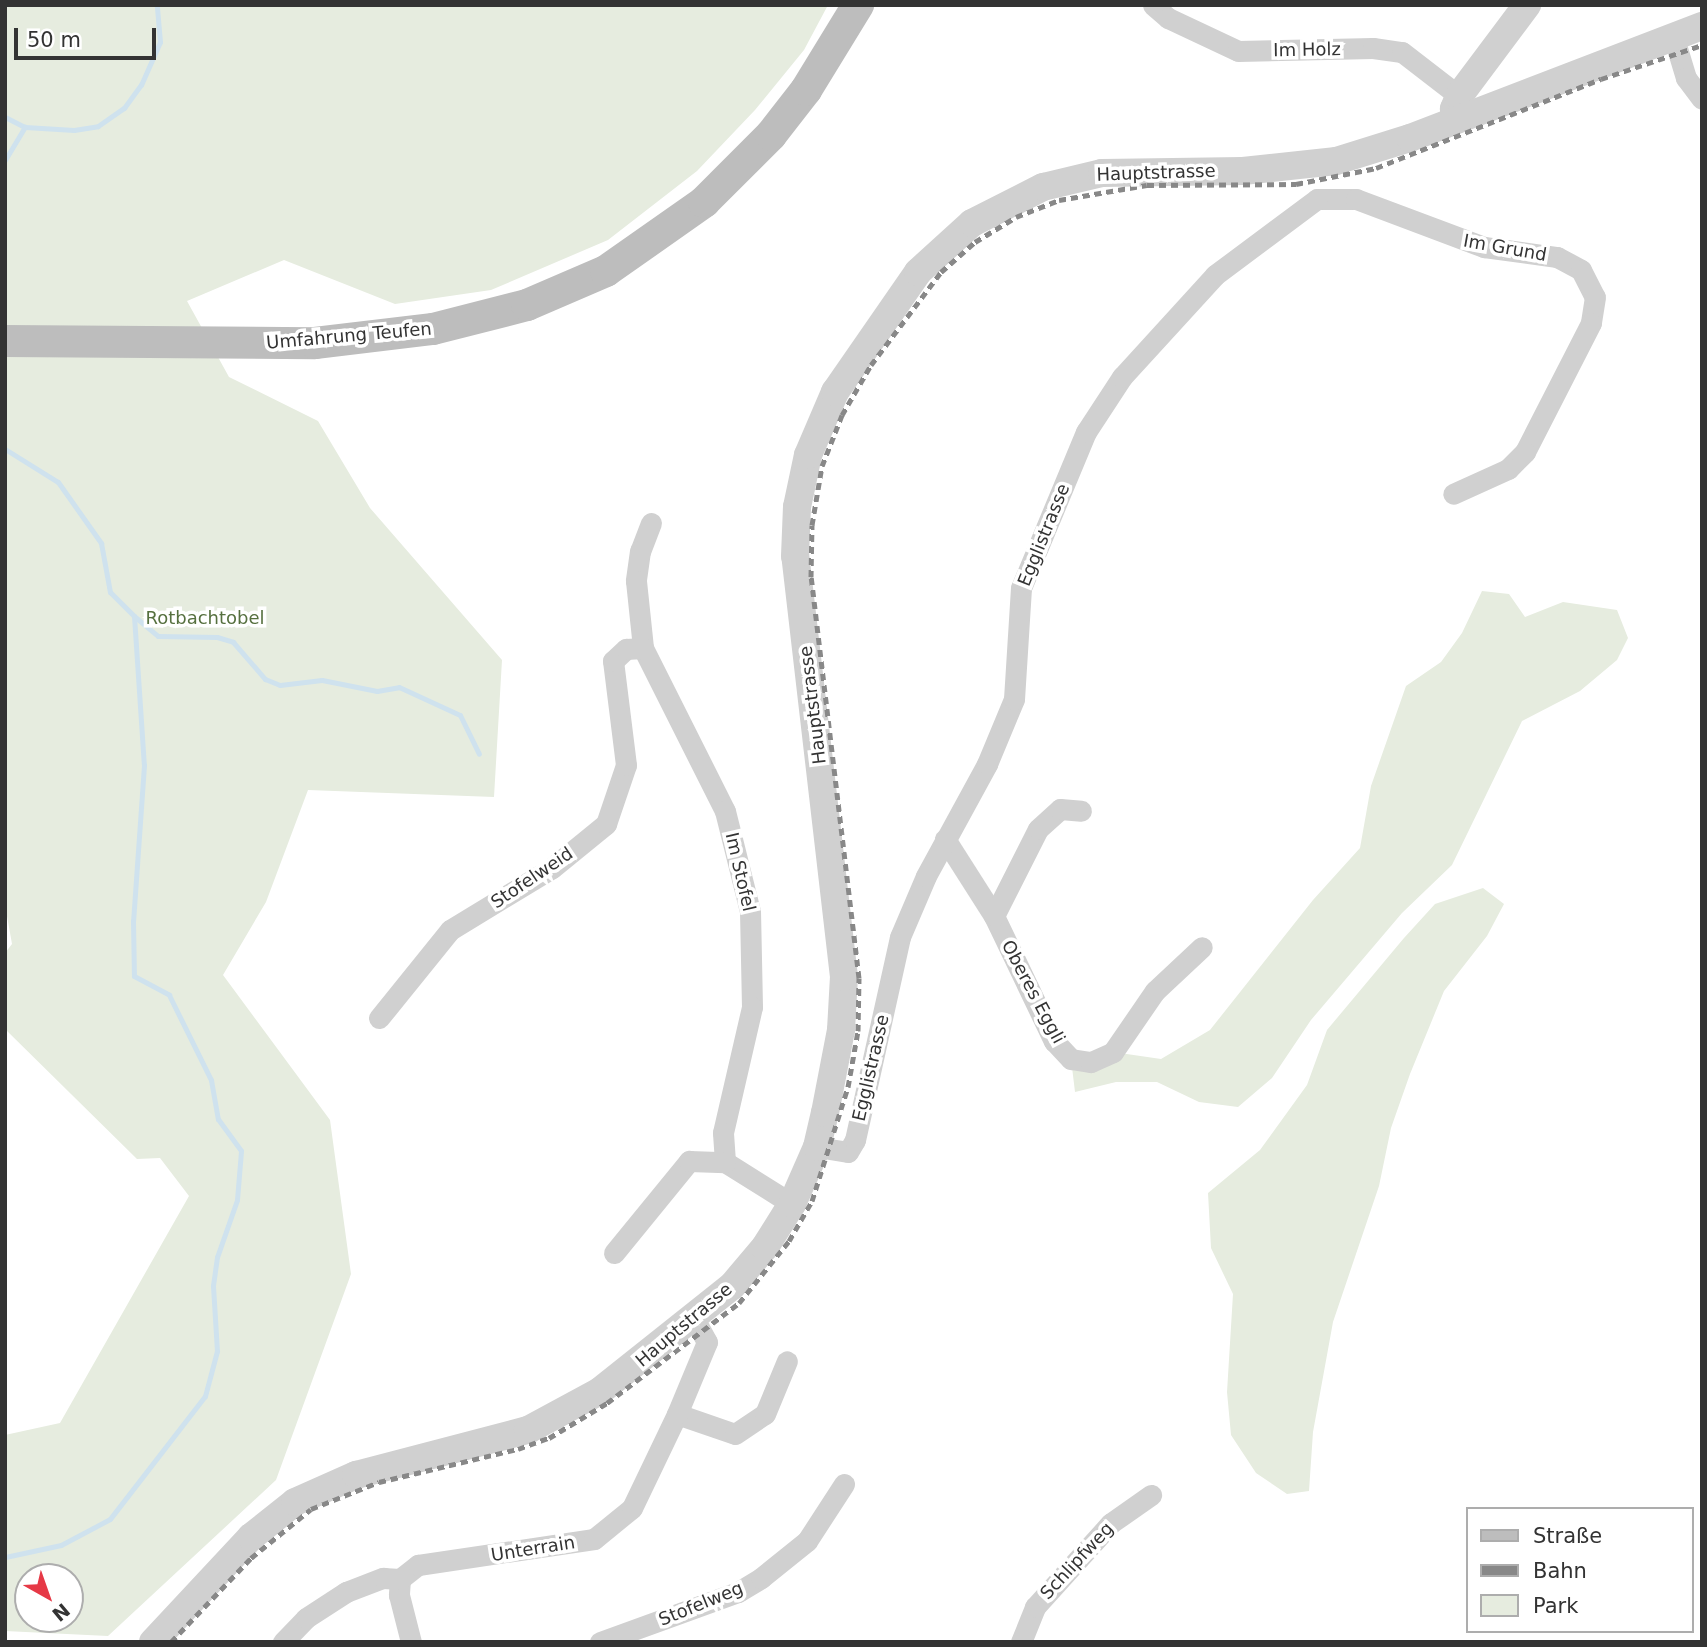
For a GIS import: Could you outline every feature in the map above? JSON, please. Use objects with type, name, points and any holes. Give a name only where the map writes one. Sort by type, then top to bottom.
[{"type":"main road","name":"Umfahrung Teufen","points":[[5,341],[315,343],[481,319],[570,288],[640,251],[704,202],[771,135],[806,90],[858,5]]},
{"type":"street","name":"Im Holz","points":[[1153,5],[1168,18],[1238,51],[1373,48],[1402,52],[1458,107]]},
{"type":"street","points":[[1458,107],[1527,5]]},
{"type":"street","name":"Hauptstrasse","points":[[153,1642],[251,1537],[295,1502],[356,1475],[504,1438],[551,1420],[600,1391],[695,1320],[750,1267],[792,1204],[817,1147],[841,1030],[844,977],[795,533],[808,455],[835,392],[918,272],[960,232],[1011,201],[1043,187],[1102,173],[1242,171],[1314,164],[1371,152],[1458,107],[1702,26]]},
{"type":"street","points":[[1673,35],[1686,78],[1702,99]]},
{"type":"street","points":[[1314,164],[1317,199]]},
{"type":"street","name":"Im Grund","points":[[1317,199],[1356,199],[1473,244],[1557,257],[1581,270],[1595,297],[1591,323],[1525,452],[1508,468],[1453,494]]},
{"type":"street","name":"Egglistrasse","points":[[817,1147],[848,1152],[855,1140],[900,937],[946,839],[987,764],[1014,699],[1021,588],[1086,432],[1122,377],[1215,275],[1317,199]]},
{"type":"street","name":"Im Stofel","points":[[651,523],[640,551],[636,581],[643,648],[725,811],[750,911],[752,1007],[723,1133],[725,1162]]},
{"type":"street","name":"Stofelweid","points":[[379,1018],[450,930],[552,868],[606,824],[626,765],[613,661],[625,649],[643,648]]},
{"type":"street","points":[[994,916],[1038,829],[1060,809],[1081,811]]},
{"type":"street","name":"Oberes Eggli","points":[[946,839],[994,916],[1054,1041],[1071,1059],[1091,1062],[1113,1052],[1155,991],[1202,947]]},
{"type":"street","points":[[614,1253],[689,1161],[725,1162],[792,1204]]},
{"type":"street","name":"Unterrain","points":[[283,1642],[306,1618],[346,1592],[383,1578],[400,1579],[418,1565],[594,1539],[632,1508],[677,1413],[707,1342],[695,1320]]},
{"type":"street","points":[[677,1413],[735,1434],[765,1414],[787,1361]]},
{"type":"street","name":"Stofelweg","points":[[600,1642],[738,1592],[761,1578],[807,1541],[844,1484]]},
{"type":"street","name":"Schlipfweg","points":[[1021,1642],[1035,1607],[1111,1523],[1152,1495]]},
{"type":"street","points":[[400,1579],[398,1595],[414,1641]]},
{"type":"green space","name":"Rotbachtobel","points":[[5,5],[828,5],[804,50],[755,110],[697,171],[608,240],[491,290],[395,304],[284,260],[187,301],[229,377],[318,421],[370,508],[502,660],[494,797],[308,790],[266,902],[223,975],[330,1120],[351,1274],[276,1480],[108,1636],[46,1633],[84,1633],[84,1563],[14,1563],[14,1631],[5,1631],[5,1435],[60,1423],[189,1196],[160,1158],[137,1159],[5,1029],[5,953],[12,944],[5,905]]},
{"type":"green space","points":[[1482,591],[1509,594],[1525,617],[1563,602],[1617,610],[1628,638],[1617,660],[1580,691],[1522,721],[1452,865],[1402,913],[1311,1020],[1272,1078],[1238,1107],[1199,1102],[1157,1082],[1116,1082],[1075,1092],[1071,1059],[1113,1052],[1161,1059],[1210,1030],[1313,900],[1360,848],[1371,786],[1406,686],[1441,662],[1462,633]]},
{"type":"green space","points":[[1483,888],[1504,904],[1487,936],[1444,991],[1410,1074],[1391,1128],[1379,1186],[1333,1322],[1313,1432],[1309,1491],[1287,1494],[1256,1473],[1231,1435],[1227,1392],[1233,1294],[1211,1248],[1208,1193],[1260,1150],[1307,1085],[1327,1030],[1404,938],[1435,904]]},
{"type":"waterway","points":[[5,117],[25,127],[74,130],[98,126],[124,108],[141,85],[160,42],[157,5]]},
{"type":"waterway","points":[[5,160],[25,127]]},
{"type":"waterway","points":[[5,449],[58,482],[101,543],[110,592],[134,616],[144,765],[133,921],[134,976],[169,995],[211,1080],[218,1119],[241,1151],[237,1200],[217,1257],[213,1286],[217,1351],[205,1396],[110,1519],[61,1545],[5,1557]]},
{"type":"waterway","points":[[134,616],[158,636],[217,637],[233,642],[265,679],[280,685],[322,680],[377,691],[399,687],[460,715],[479,754]]},
{"type":"railway","points":[[171,1642],[251,1558],[311,1509],[379,1482],[518,1449],[549,1438],[607,1403],[739,1303],[789,1241],[812,1201],[848,1087],[858,1031],[859,978],[811,577],[812,525],[822,466],[842,415],[871,365],[941,272],[975,242],[1016,217],[1059,200],[1147,185],[1296,184],[1376,168],[1601,79],[1702,45]]}]
